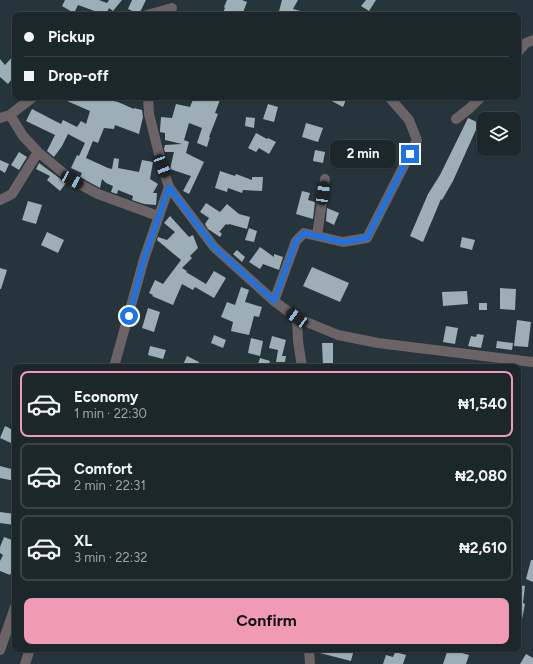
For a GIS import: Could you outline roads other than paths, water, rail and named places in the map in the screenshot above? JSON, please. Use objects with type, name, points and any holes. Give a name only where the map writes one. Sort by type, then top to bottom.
[{"type":"street","points":[[158,12],[173,8]]},
{"type":"street","points":[[521,49],[526,43],[533,40]]},
{"type":"street","points":[[29,100],[5,116],[38,152],[72,180],[98,194],[158,216]]},
{"type":"street","points":[[148,100],[149,114],[162,166],[169,187],[214,247],[274,301],[297,318],[338,335],[378,343],[533,362]]},
{"type":"street","points":[[274,301],[296,241],[304,233],[343,242],[367,238],[417,140],[409,120],[392,100]]},
{"type":"street","points":[[456,119],[478,100]]},
{"type":"street","points":[[0,200],[12,194],[38,152]]},
{"type":"street","points":[[317,236],[325,179]]},
{"type":"street","points":[[115,364],[144,259],[169,187]]},
{"type":"street","points":[[297,318],[298,341],[302,364]]},
{"type":"street","points":[[0,650],[12,616]]},
{"type":"street","points":[[24,664],[29,652]]},
{"type":"street","points":[[309,652],[310,664]]}]
